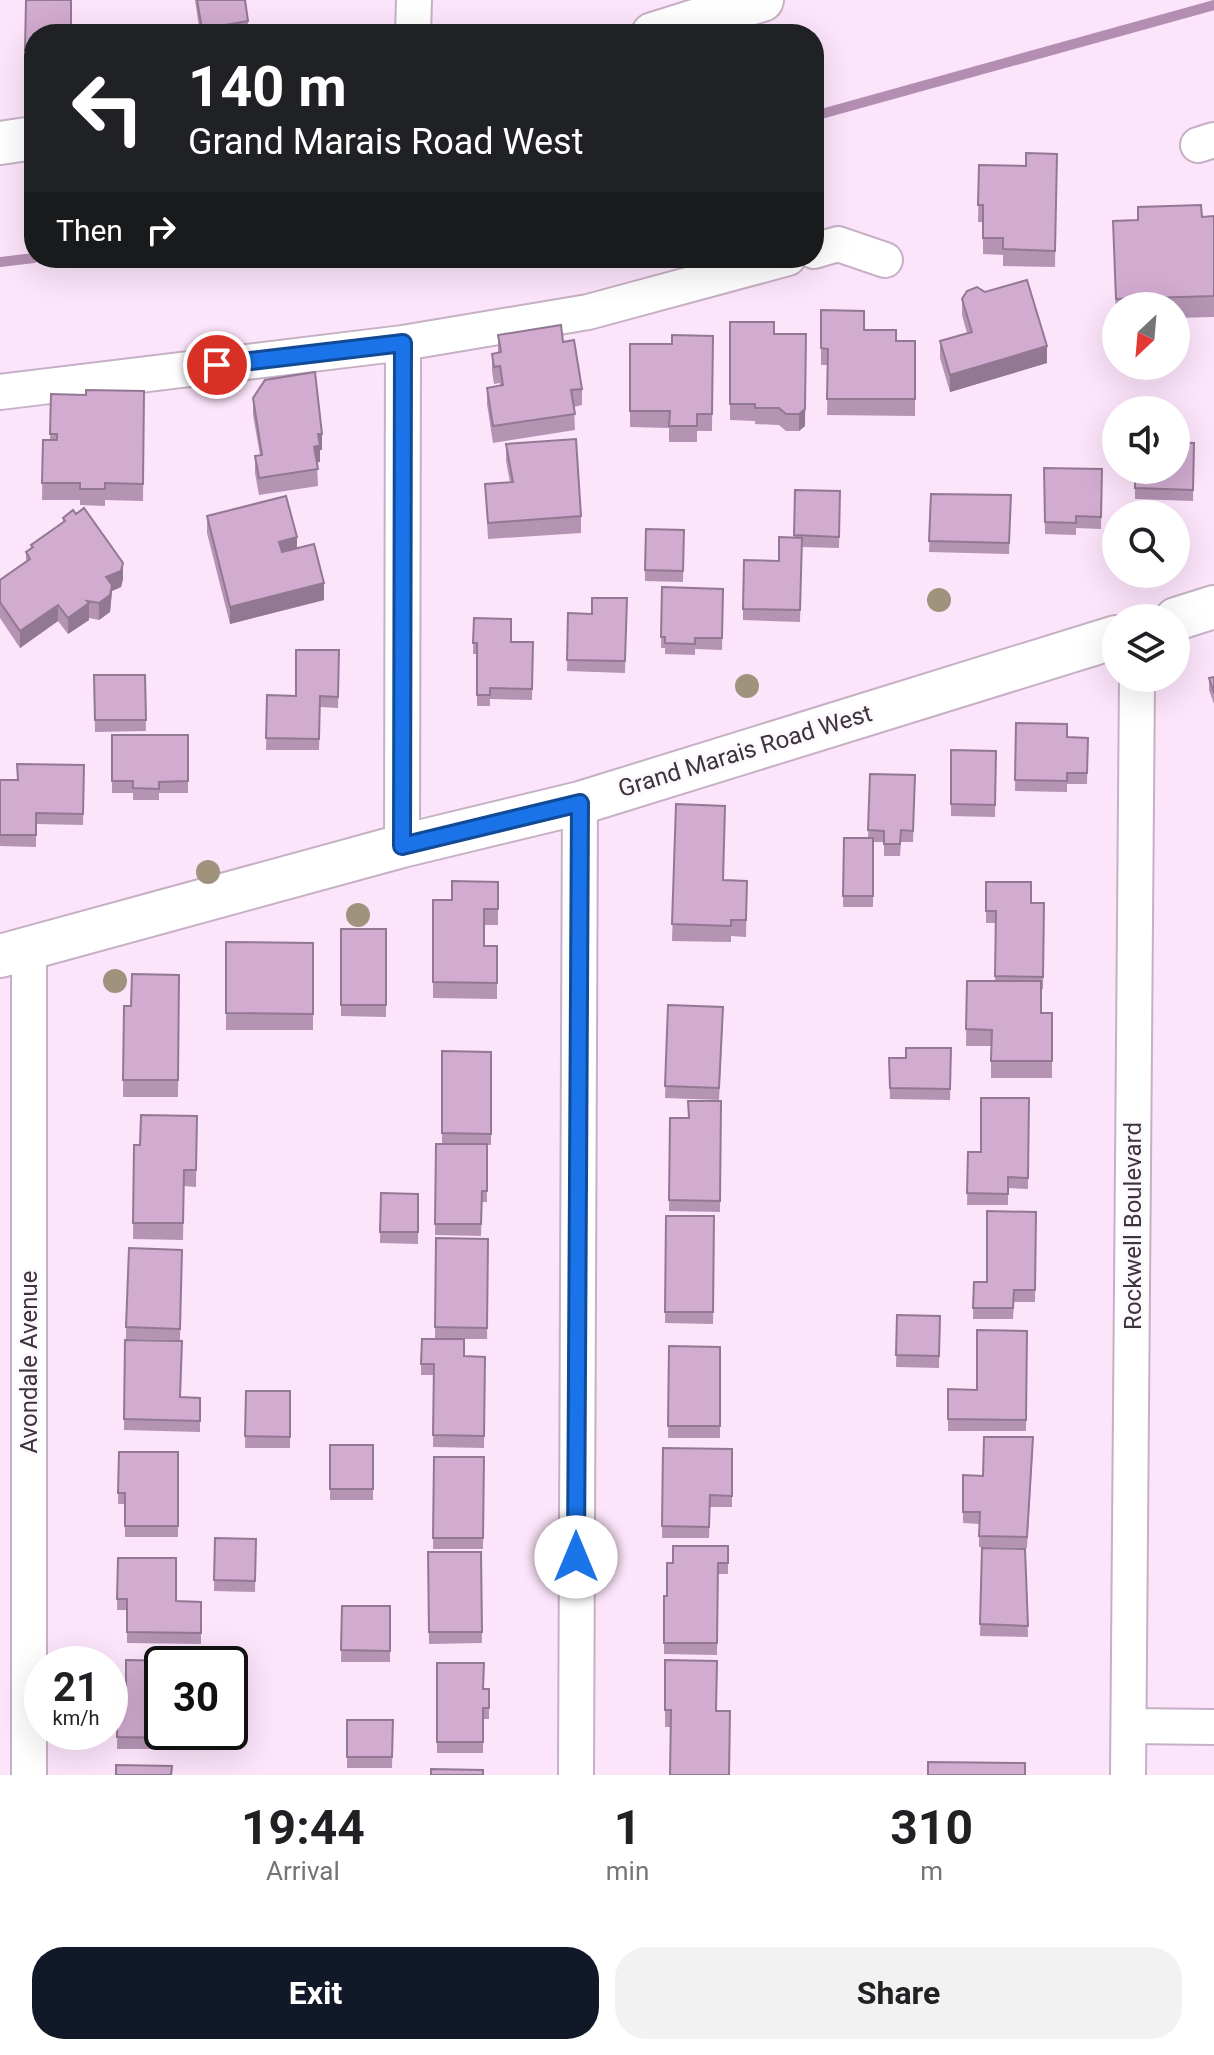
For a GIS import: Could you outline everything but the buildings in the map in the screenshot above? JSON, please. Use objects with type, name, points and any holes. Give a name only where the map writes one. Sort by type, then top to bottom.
[{"type":"street","points":[[413,24],[414,0]]},
{"type":"street","points":[[685,24],[762,0]]},
{"type":"street","points":[[0,143],[24,139]]},
{"type":"street","points":[[824,248],[838,244],[885,260]]},
{"type":"street","points":[[0,392],[403,343],[588,312],[751,268]]},
{"type":"street","points":[[402,846],[403,343]]},
{"type":"street","points":[[1190,615],[1214,607]]},
{"type":"street","name":"Grand Marais Road West","points":[[14,952],[402,846],[580,803],[1102,641]]},
{"type":"street","name":"Rockwell Boulevard","points":[[1128,1775],[1137,692]]},
{"type":"street","points":[[576,1775],[580,803]]},
{"type":"street","name":"Avondale Avenue","points":[[14,952],[29,1775]]},
{"type":"street","points":[[1129,1726],[1214,1727]]},
{"type":"waterway","points":[[824,113],[1214,5]]},
{"type":"waterway","points":[[0,262],[24,259]]},
{"type":"route","points":[[217,365],[403,343],[402,846],[580,803],[576,1557]]}]
